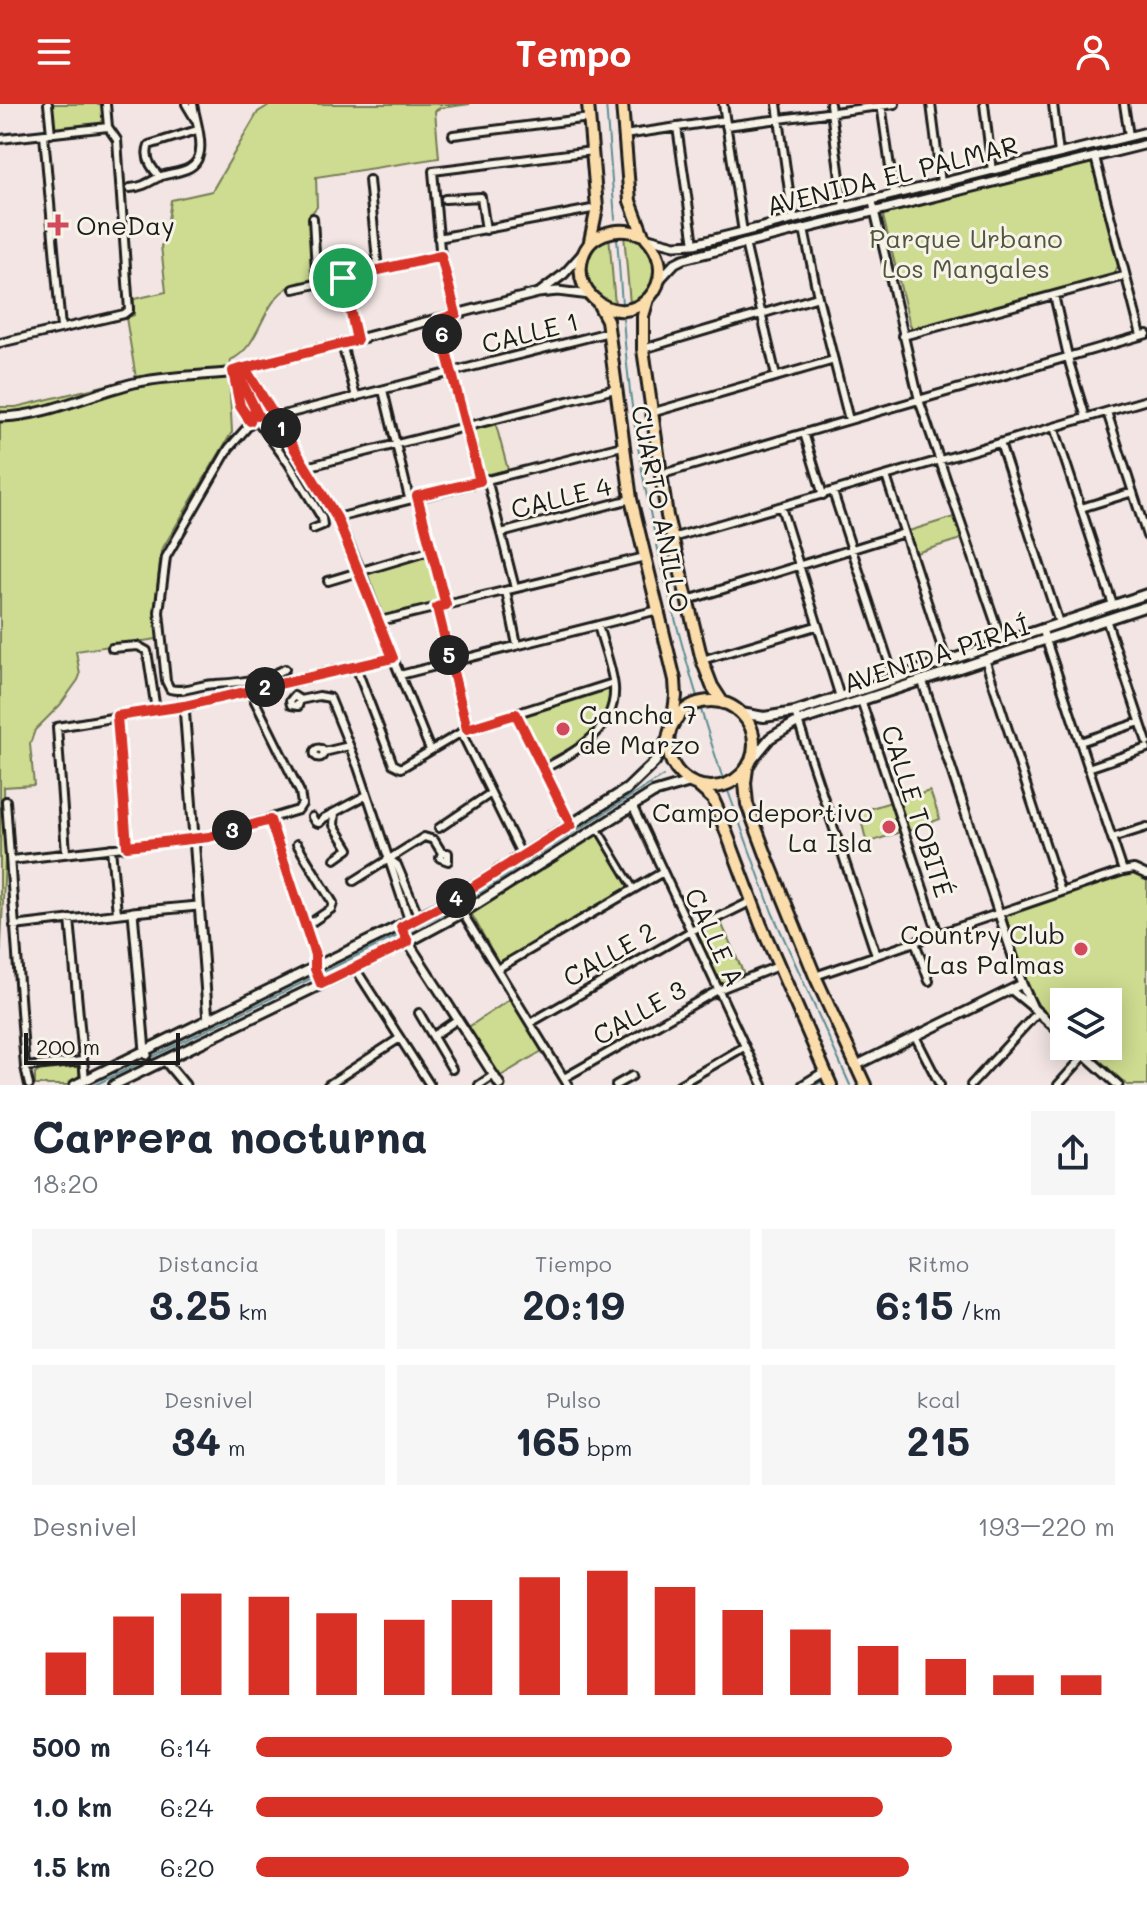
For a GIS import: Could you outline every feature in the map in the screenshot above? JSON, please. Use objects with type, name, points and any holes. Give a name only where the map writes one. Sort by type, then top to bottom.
[{"type":"highway","points":[[588,104],[597,208],[581,261],[581,279],[594,299],[613,309],[631,308],[648,299],[661,278],[659,256],[645,236],[630,201],[622,104]]},
{"type":"highway","points":[[587,249],[606,232],[623,230],[645,236]]},
{"type":"highway","name":"CUARTO ANILLO","points":[[594,299],[607,320],[631,499],[675,680],[676,696],[670,731]]},
{"type":"highway","name":"CUARTO ANILLO","points":[[648,299],[643,316],[643,349],[659,475],[702,660],[712,686],[723,703]]},
{"type":"highway","points":[[829,1085],[778,966],[713,799],[672,763],[670,731],[689,707],[711,701],[723,703],[741,713],[747,721],[754,741],[745,783],[747,804],[789,899],[815,976],[865,1085]]},
{"type":"highway","points":[[694,784],[716,787],[735,780],[749,765]]},
{"type":"main road","name":"AVENIDA PIRAÍ","points":[[741,713],[764,717],[797,716],[861,700],[920,675],[946,660],[1002,642],[1106,619],[1138,604],[1147,594]]},
{"type":"main road","name":"AVENIDA PIRAÍ","points":[[749,765],[770,738],[797,716],[840,697],[894,678],[985,659],[1043,634],[1059,623],[1113,605],[1138,604]]},
{"type":"main road","points":[[114,1085],[208,1021],[455,900],[646,773],[663,750],[670,731]]},
{"type":"main road","points":[[75,1085],[150,1058],[165,1061],[355,968],[461,911],[632,805],[665,788],[694,784]]},
{"type":"street","points":[[48,104],[61,328]]},
{"type":"street","points":[[0,343],[128,311],[117,140],[108,127],[106,104]]},
{"type":"street","points":[[723,104],[743,232]]},
{"type":"street","points":[[777,104],[793,220]]},
{"type":"street","points":[[830,104],[844,207]]},
{"type":"street","points":[[624,135],[895,104]]},
{"type":"street","points":[[931,104],[941,183]]},
{"type":"street","points":[[984,104],[992,171]]},
{"type":"street","points":[[1053,104],[1059,154]]},
{"type":"street","points":[[1124,104],[1129,136]]},
{"type":"street","points":[[881,105],[894,195]]},
{"type":"street","points":[[130,188],[190,168],[195,163],[201,148],[190,108]]},
{"type":"street","points":[[453,135],[590,118]]},
{"type":"street","points":[[0,139],[108,127]]},
{"type":"street","points":[[677,127],[694,244]]},
{"type":"street","points":[[160,177],[149,162],[149,145],[197,130]]},
{"type":"street","name":"AVENIDA EL PALMAR","points":[[645,236],[675,245],[694,244],[941,183],[980,179],[1095,157],[1129,136],[1147,132]]},
{"type":"street","name":"AVENIDA EL PALMAR","points":[[661,278],[683,259],[874,211],[980,179],[992,171],[1059,154],[1147,144]]},
{"type":"street","points":[[456,314],[441,256],[433,183],[445,170],[592,151]]},
{"type":"street","points":[[659,475],[1144,334],[1124,276],[1095,157]]},
{"type":"street","points":[[369,180],[378,270]]},
{"type":"street","points":[[445,199],[481,197],[486,230]]},
{"type":"street","points":[[872,200],[919,400],[1002,642]]},
{"type":"street","points":[[438,238],[597,208]]},
{"type":"street","points":[[313,218],[316,270],[321,283]]},
{"type":"street","points":[[804,229],[849,420]]},
{"type":"street","points":[[731,235],[734,246]]},
{"type":"street","points":[[745,243],[776,376]]},
{"type":"street","points":[[538,293],[564,274],[587,249]]},
{"type":"street","points":[[294,289],[441,256]]},
{"type":"street","points":[[903,336],[1124,276]]},
{"type":"street","points":[[343,278],[357,340]]},
{"type":"street","points":[[0,417],[34,414],[62,403],[155,379],[235,371],[538,293],[558,291],[594,299]]},
{"type":"street","points":[[1054,295],[1086,418]]},
{"type":"street","points":[[643,349],[818,297]]},
{"type":"street","points":[[438,320],[466,427],[501,533],[515,588]]},
{"type":"street","name":"CALLE 1","points":[[275,417],[609,332]]},
{"type":"street","points":[[342,344],[356,397]]},
{"type":"street","points":[[651,413],[834,360]]},
{"type":"street","points":[[235,371],[275,417],[337,518],[430,750]]},
{"type":"street","points":[[235,371],[240,406],[289,464],[322,518],[323,525],[313,529]]},
{"type":"street","points":[[235,371],[254,421]]},
{"type":"street","points":[[306,467],[615,389]]},
{"type":"street","points":[[383,390],[409,498]]},
{"type":"street","points":[[672,538],[1147,400]]},
{"type":"street","points":[[1107,412],[1147,536]]},
{"type":"street","points":[[254,421],[229,448],[166,557],[159,612],[166,681],[170,689],[177,691],[230,684],[285,669]]},
{"type":"street","points":[[1054,427],[1113,605]]},
{"type":"street","points":[[804,433],[823,495]]},
{"type":"street","points":[[1000,443],[1059,623]]},
{"type":"street","points":[[337,518],[622,446]]},
{"type":"street","points":[[886,476],[946,660]]},
{"type":"street","points":[[833,492],[894,678]]},
{"type":"street","points":[[1081,508],[1133,492]]},
{"type":"street","points":[[417,496],[446,605]]},
{"type":"street","name":"CALLE 4","points":[[501,533],[631,499]]},
{"type":"street","points":[[781,507],[840,697]]},
{"type":"street","points":[[688,600],[904,533]]},
{"type":"street","points":[[328,581],[432,550]]},
{"type":"street","points":[[380,621],[645,557]]},
{"type":"street","points":[[506,591],[517,645]]},
{"type":"street","points":[[437,607],[464,731],[522,856]]},
{"type":"street","points":[[400,675],[658,610]]},
{"type":"street","points":[[1106,619],[1146,737]]},
{"type":"street","points":[[543,769],[585,744],[598,732],[612,704],[613,683],[598,625]]},
{"type":"street","points":[[702,660],[816,626]]},
{"type":"street","points":[[1043,634],[1123,871]]},
{"type":"street","points":[[112,648],[138,646],[147,651],[156,710]]},
{"type":"street","points":[[66,853],[57,727],[184,706],[393,658]]},
{"type":"street","points":[[985,659],[1061,892]]},
{"type":"street","points":[[356,667],[393,764],[397,767],[405,767],[464,731],[613,683]]},
{"type":"street","points":[[920,675],[1022,984],[1035,1010]]},
{"type":"street","points":[[12,860],[194,839],[298,810],[302,800],[250,691]]},
{"type":"street","points":[[300,700],[319,696],[330,698],[390,860],[407,940],[500,1085]]},
{"type":"street","name":"CALLE TOBITÉ","points":[[861,700],[938,934]]},
{"type":"street","points":[[184,706],[208,1021]]},
{"type":"street","points":[[516,714],[571,825]]},
{"type":"street","points":[[117,716],[127,846]]},
{"type":"street","points":[[797,716],[818,791],[876,955]]},
{"type":"street","points":[[1080,742],[1140,722]]},
{"type":"street","points":[[324,752],[349,746]]},
{"type":"street","points":[[1088,768],[1147,748]]},
{"type":"street","points":[[439,828],[491,793]]},
{"type":"street","points":[[312,817],[319,823],[367,795]]},
{"type":"street","points":[[6,801],[25,1067],[29,1085]]},
{"type":"street","name":"CALLE A","points":[[632,805],[763,1085]]},
{"type":"street","points":[[335,812],[334,825],[349,849],[335,859]]},
{"type":"street","points":[[270,820],[315,955],[315,971],[320,983]]},
{"type":"street","points":[[1112,838],[1147,827]]},
{"type":"street","points":[[597,828],[634,889]]},
{"type":"street","points":[[354,881],[428,837],[434,840],[442,853]]},
{"type":"street","points":[[297,844],[333,903],[331,909],[306,926]]},
{"type":"street","points":[[111,848],[117,913]]},
{"type":"street","points":[[390,860],[397,865],[420,917]]},
{"type":"street","points":[[815,976],[1123,871],[1134,869],[1147,875]]},
{"type":"street","points":[[497,969],[663,872]]},
{"type":"street","points":[[455,900],[568,1085]]},
{"type":"street","name":"CALLE 2","points":[[530,1023],[691,931],[752,901]]},
{"type":"street","points":[[14,926],[198,906]]},
{"type":"street","points":[[133,912],[150,1058]]},
{"type":"street","points":[[70,919],[85,1080]]},
{"type":"street","points":[[915,942],[929,981]]},
{"type":"street","name":"CALLE 3","points":[[564,1078],[718,990],[778,966]]},
{"type":"street","points":[[355,968],[430,1085]]},
{"type":"street","points":[[855,1066],[1022,984]]},
{"type":"street","points":[[1011,990],[1050,1023]]},
{"type":"street","points":[[971,1085],[1035,1010]]},
{"type":"street","points":[[419,1013],[452,1069]]},
{"type":"street","points":[[433,1036],[458,1019]]},
{"type":"street","points":[[328,1085],[400,1038]]},
{"type":"street","points":[[916,1038],[940,1085]]},
{"type":"street","points":[[679,1085],[744,1047]]},
{"type":"street","points":[[1058,1085],[1080,1060]]},
{"type":"street","points":[[1090,1060],[1118,1085]]},
{"type":"street","points":[[25,1067],[82,1061]]},
{"type":"street","points":[[165,1061],[185,1085]]},
{"type":"street","points":[[803,1085],[824,1072]]},
{"type":"street","points":[[479,1085],[494,1075]]},
{"type":"street","points":[[616,1085],[632,1076]]},
{"type":"green space","points":[[52,104],[106,104],[107,121],[105,125],[55,129]]},
{"type":"green space","points":[[271,104],[470,104],[435,111],[439,158],[316,177],[317,207],[309,216],[313,279],[295,284],[279,294],[249,345],[231,360],[232,432],[161,551],[156,599],[157,639],[76,651],[78,680],[60,705],[35,730],[30,744],[34,785],[4,787],[5,859],[0,964],[0,407],[16,407],[136,378],[126,318],[134,315],[134,299],[166,292],[161,246],[165,240],[171,200],[212,191],[258,112]]},
{"type":"green space","name":"Parque Urbano Los Mangales","points":[[1092,159],[1118,266],[1114,275],[914,330],[910,325],[882,212]]},
{"type":"green space","points":[[624,234],[643,240],[650,247],[656,265],[646,292],[630,304]]},
{"type":"green space","points":[[609,235],[615,305],[596,297],[587,271],[594,248]]},
{"type":"green space","points":[[495,421],[508,470],[483,475],[469,431]]},
{"type":"green space","points":[[957,516],[964,538],[916,553],[909,531]]},
{"type":"green space","points":[[431,555],[441,601],[383,617],[365,571]]},
{"type":"green space","name":"Cancha 7 de Marzo","points":[[609,688],[609,703],[598,726],[579,743],[543,763],[523,716]]},
{"type":"green space","points":[[930,791],[940,819],[905,830],[897,801]]},
{"type":"green space","points":[[891,802],[900,832],[873,841],[866,840],[860,815],[865,810]]},
{"type":"green space","points":[[595,832],[631,886],[499,964],[470,911]]},
{"type":"green space","name":"Country Club Las Palmas","points":[[1129,871],[1147,879],[1147,1085],[1127,1085],[1099,1060],[1122,1060],[1122,988],[1050,988],[1050,1016],[1039,1006],[1026,985],[1005,913]]},
{"type":"green space","points":[[719,918],[744,974],[719,986],[696,935],[697,930]]},
{"type":"green space","points":[[512,998],[542,1051],[499,1077],[467,1028]]},
{"type":"green space","points":[[80,1064],[79,1079],[68,1085],[35,1085],[35,1074],[44,1067]]},
{"type":"waterway","points":[[606,104],[615,219]]},
{"type":"waterway","points":[[878,205],[1147,138]]},
{"type":"waterway","points":[[617,238],[622,304]]},
{"type":"waterway","points":[[623,317],[636,434],[658,551],[688,666],[723,779]]},
{"type":"waterway","points":[[799,716],[1147,599]]},
{"type":"waterway","points":[[461,904],[663,776]]},
{"type":"waterway","points":[[728,791],[772,912],[850,1085]]},
{"type":"waterway","points":[[95,1085],[456,907]]},
{"type":"waterway","points":[[816,1085],[823,1081]]},
{"type":"place","name":"OneDay","points":[[58,225]]},
{"type":"place","name":"Cancha 7 de Marzo","points":[[563,729]]},
{"type":"place","name":"Campo deportivo La Isla","points":[[889,827]]},
{"type":"place","name":"Country Club Las Palmas","points":[[1081,949]]},
{"type":"route","points":[[343,278],[357,340],[236,370],[258,415],[252,414],[250,421],[240,406],[233,371],[236,370],[245,368],[337,518],[393,658],[184,706],[117,716],[127,846],[209,837],[270,820],[315,955],[315,969],[321,984],[408,942],[401,927],[454,899],[571,825],[516,714],[467,729],[437,607],[446,605],[417,496],[480,481],[438,320],[456,314],[441,256],[343,278]]}]
